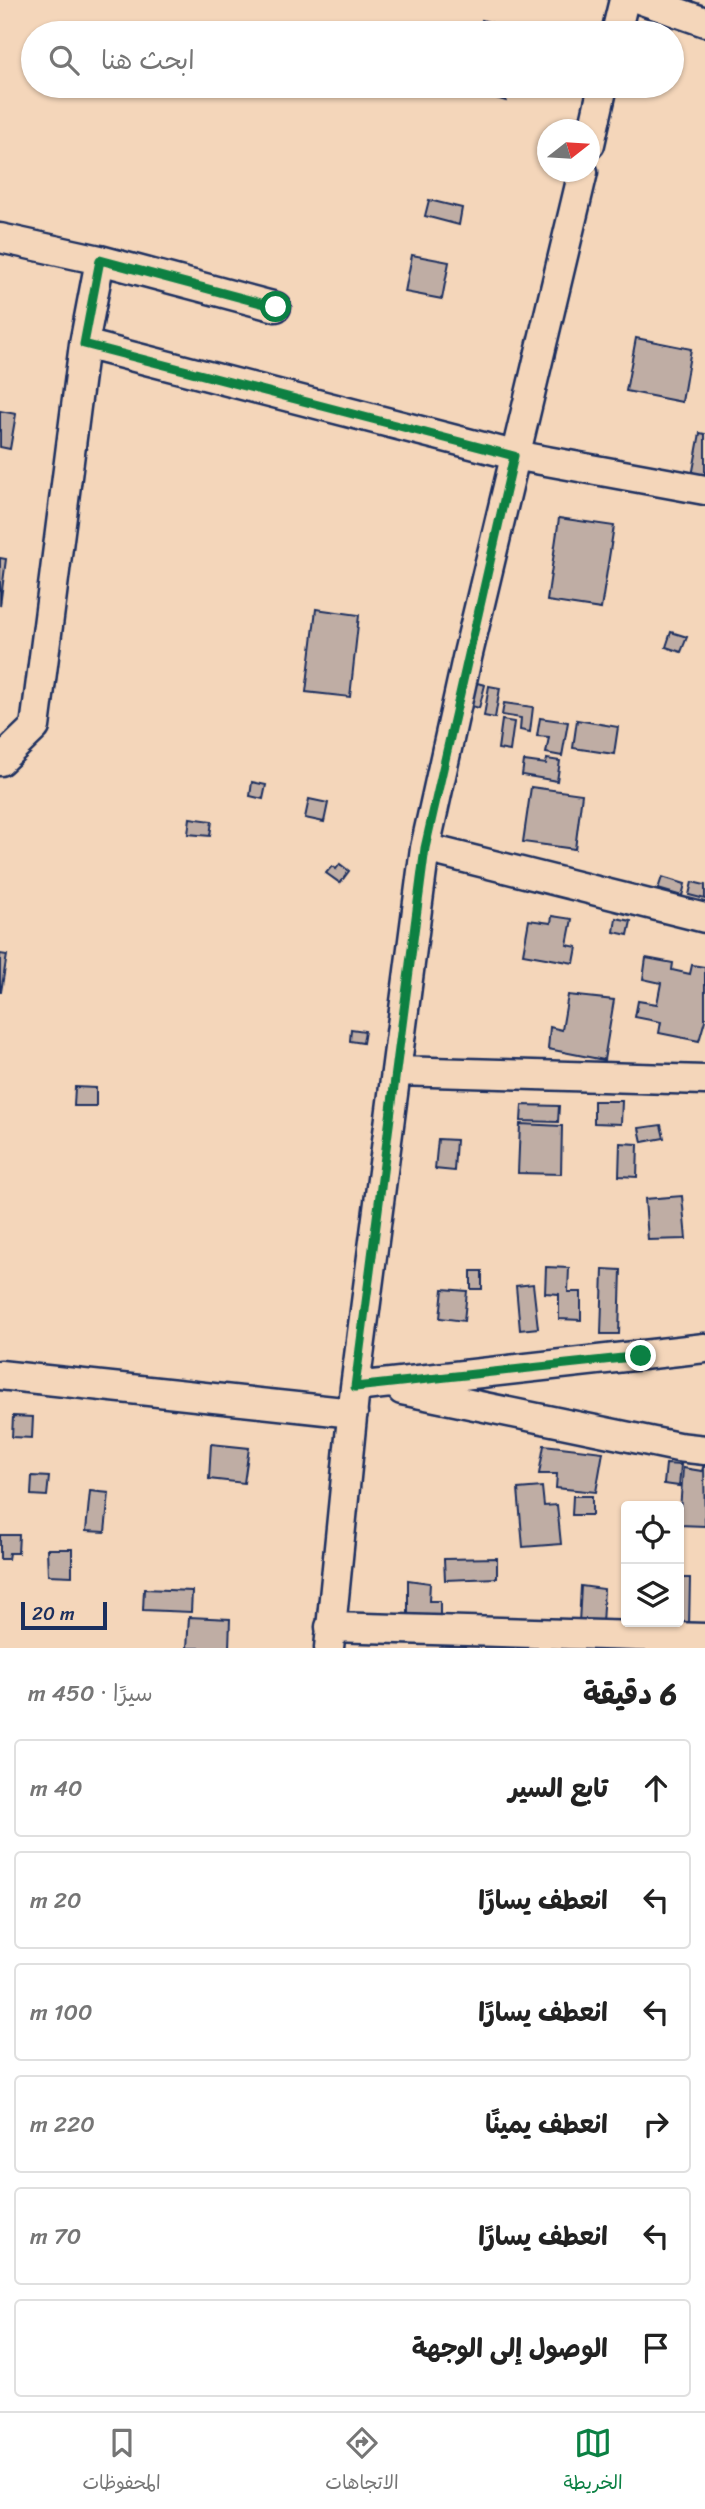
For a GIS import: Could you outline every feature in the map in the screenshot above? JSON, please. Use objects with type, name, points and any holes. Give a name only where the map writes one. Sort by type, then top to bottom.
[{"type":"street","points":[[619,21],[624,0]]},
{"type":"street","points":[[642,0],[705,22]]},
{"type":"street","points":[[596,119],[600,98]]},
{"type":"street","points":[[581,182],[514,456],[425,848],[396,1071],[361,1395],[329,1638],[705,1638]]},
{"type":"street","points":[[0,238],[100,260],[276,307]]},
{"type":"street","points":[[0,761],[35,727],[84,344],[100,260]]},
{"type":"street","points":[[84,344],[514,456],[705,490]]},
{"type":"street","points":[[425,848],[705,918]]},
{"type":"street","points":[[396,1071],[705,1080]]},
{"type":"street","points":[[361,1395],[705,1348]]},
{"type":"street","points":[[0,1375],[361,1395],[705,1450]]},
{"type":"building","points":[[429,200],[462,208],[459,225],[425,216]]},
{"type":"building","points":[[412,255],[449,262],[442,299],[405,292]]},
{"type":"building","points":[[636,338],[691,349],[682,402],[626,391]]},
{"type":"building","points":[[0,411],[16,414],[10,449],[0,447]]},
{"type":"building","points":[[700,433],[705,434],[705,478],[692,476]]},
{"type":"building","points":[[559,518],[614,526],[601,609],[547,601]]},
{"type":"building","points":[[0,558],[6,559],[0,606]]},
{"type":"building","points":[[316,609],[359,615],[350,697],[306,692]]},
{"type":"building","points":[[671,632],[687,637],[681,652],[666,647]]},
{"type":"building","points":[[473,682],[485,685],[479,708],[468,705]]},
{"type":"building","points":[[489,686],[500,688],[495,718],[484,716]]},
{"type":"building","points":[[504,703],[533,707],[530,732],[520,730],[521,718],[502,715]]},
{"type":"building","points":[[540,718],[568,722],[562,756],[546,753],[549,737],[537,736]]},
{"type":"building","points":[[502,720],[514,722],[510,751],[498,749]]},
{"type":"building","points":[[577,720],[618,727],[614,754],[573,748]]},
{"type":"building","points":[[547,759],[560,761],[557,781],[522,775],[524,761],[546,764]]},
{"type":"building","points":[[252,782],[266,785],[263,799],[250,796]]},
{"type":"building","points":[[531,787],[582,794],[575,849],[523,842]]},
{"type":"building","points":[[309,799],[328,803],[324,822],[305,818]]},
{"type":"building","points":[[190,818],[212,821],[210,836],[188,834]]},
{"type":"building","points":[[340,864],[349,871],[340,883],[326,873],[332,866],[336,869]]},
{"type":"building","points":[[662,877],[685,884],[682,896],[658,889]]},
{"type":"building","points":[[692,882],[705,885],[705,899],[689,895]]},
{"type":"building","points":[[552,916],[572,919],[567,945],[577,947],[574,963],[523,954],[529,920],[551,923]]},
{"type":"building","points":[[616,918],[631,921],[628,935],[614,932]]},
{"type":"building","points":[[0,954],[7,955],[1,992],[0,992]]},
{"type":"building","points":[[646,958],[673,963],[672,970],[690,974],[692,965],[705,967],[705,1020],[699,1041],[659,1033],[661,1022],[635,1017],[638,1001],[657,1004],[661,983],[643,979]]},
{"type":"building","points":[[568,995],[614,1000],[604,1060],[548,1049],[550,1027],[562,1030]]},
{"type":"building","points":[[351,1029],[365,1031],[363,1043],[350,1041]]},
{"type":"building","points":[[75,1087],[96,1088],[96,1106],[74,1106]]},
{"type":"building","points":[[594,1101],[622,1101],[621,1124],[594,1123]]},
{"type":"building","points":[[522,1105],[559,1106],[558,1122],[521,1121]]},
{"type":"building","points":[[520,1124],[562,1126],[561,1174],[518,1173]]},
{"type":"building","points":[[661,1125],[664,1138],[642,1142],[639,1128]]},
{"type":"building","points":[[438,1139],[456,1140],[454,1171],[435,1169]]},
{"type":"building","points":[[620,1143],[638,1144],[637,1177],[619,1176]]},
{"type":"building","points":[[682,1196],[686,1239],[648,1240],[645,1199]]},
{"type":"building","points":[[546,1267],[569,1268],[568,1292],[581,1292],[581,1320],[559,1319],[559,1294],[545,1293]]},
{"type":"building","points":[[603,1269],[621,1270],[619,1334],[601,1334]]},
{"type":"building","points":[[471,1271],[482,1271],[482,1289],[471,1289]]},
{"type":"building","points":[[533,1284],[538,1328],[520,1330],[516,1286]]},
{"type":"building","points":[[443,1289],[467,1291],[464,1321],[440,1318]]},
{"type":"building","points":[[13,1416],[33,1417],[32,1438],[12,1437]]},
{"type":"building","points":[[211,1444],[249,1448],[244,1483],[209,1479]]},
{"type":"building","points":[[544,1445],[603,1452],[596,1492],[556,1488],[557,1474],[539,1474]]},
{"type":"building","points":[[666,1464],[681,1465],[679,1486],[664,1484]]},
{"type":"building","points":[[704,1464],[705,1526],[684,1525],[684,1501],[681,1501],[683,1468],[702,1471]]},
{"type":"building","points":[[32,1476],[49,1477],[47,1496],[31,1495]]},
{"type":"building","points":[[542,1487],[544,1506],[557,1505],[561,1544],[523,1547],[518,1489]]},
{"type":"building","points":[[90,1491],[109,1493],[105,1532],[86,1531]]},
{"type":"building","points":[[573,1496],[592,1496],[592,1515],[572,1515]]},
{"type":"building","points":[[0,1535],[19,1535],[18,1553],[9,1553],[8,1559],[0,1559]]},
{"type":"building","points":[[47,1549],[72,1549],[72,1576],[48,1575]]},
{"type":"building","points":[[497,1558],[497,1578],[445,1580],[444,1559]]},
{"type":"building","points":[[684,1578],[690,1578],[689,1627],[684,1627]]},
{"type":"building","points":[[408,1580],[430,1583],[429,1601],[440,1601],[440,1618],[408,1617]]},
{"type":"building","points":[[581,1586],[604,1589],[602,1624],[579,1623]]},
{"type":"building","points":[[144,1589],[192,1591],[191,1612],[143,1610]]},
{"type":"building","points":[[189,1617],[230,1619],[229,1648],[187,1648]]},
{"type":"route","points":[[276,307],[100,260],[84,344],[514,456],[425,848],[355,1387],[641,1356]]}]
